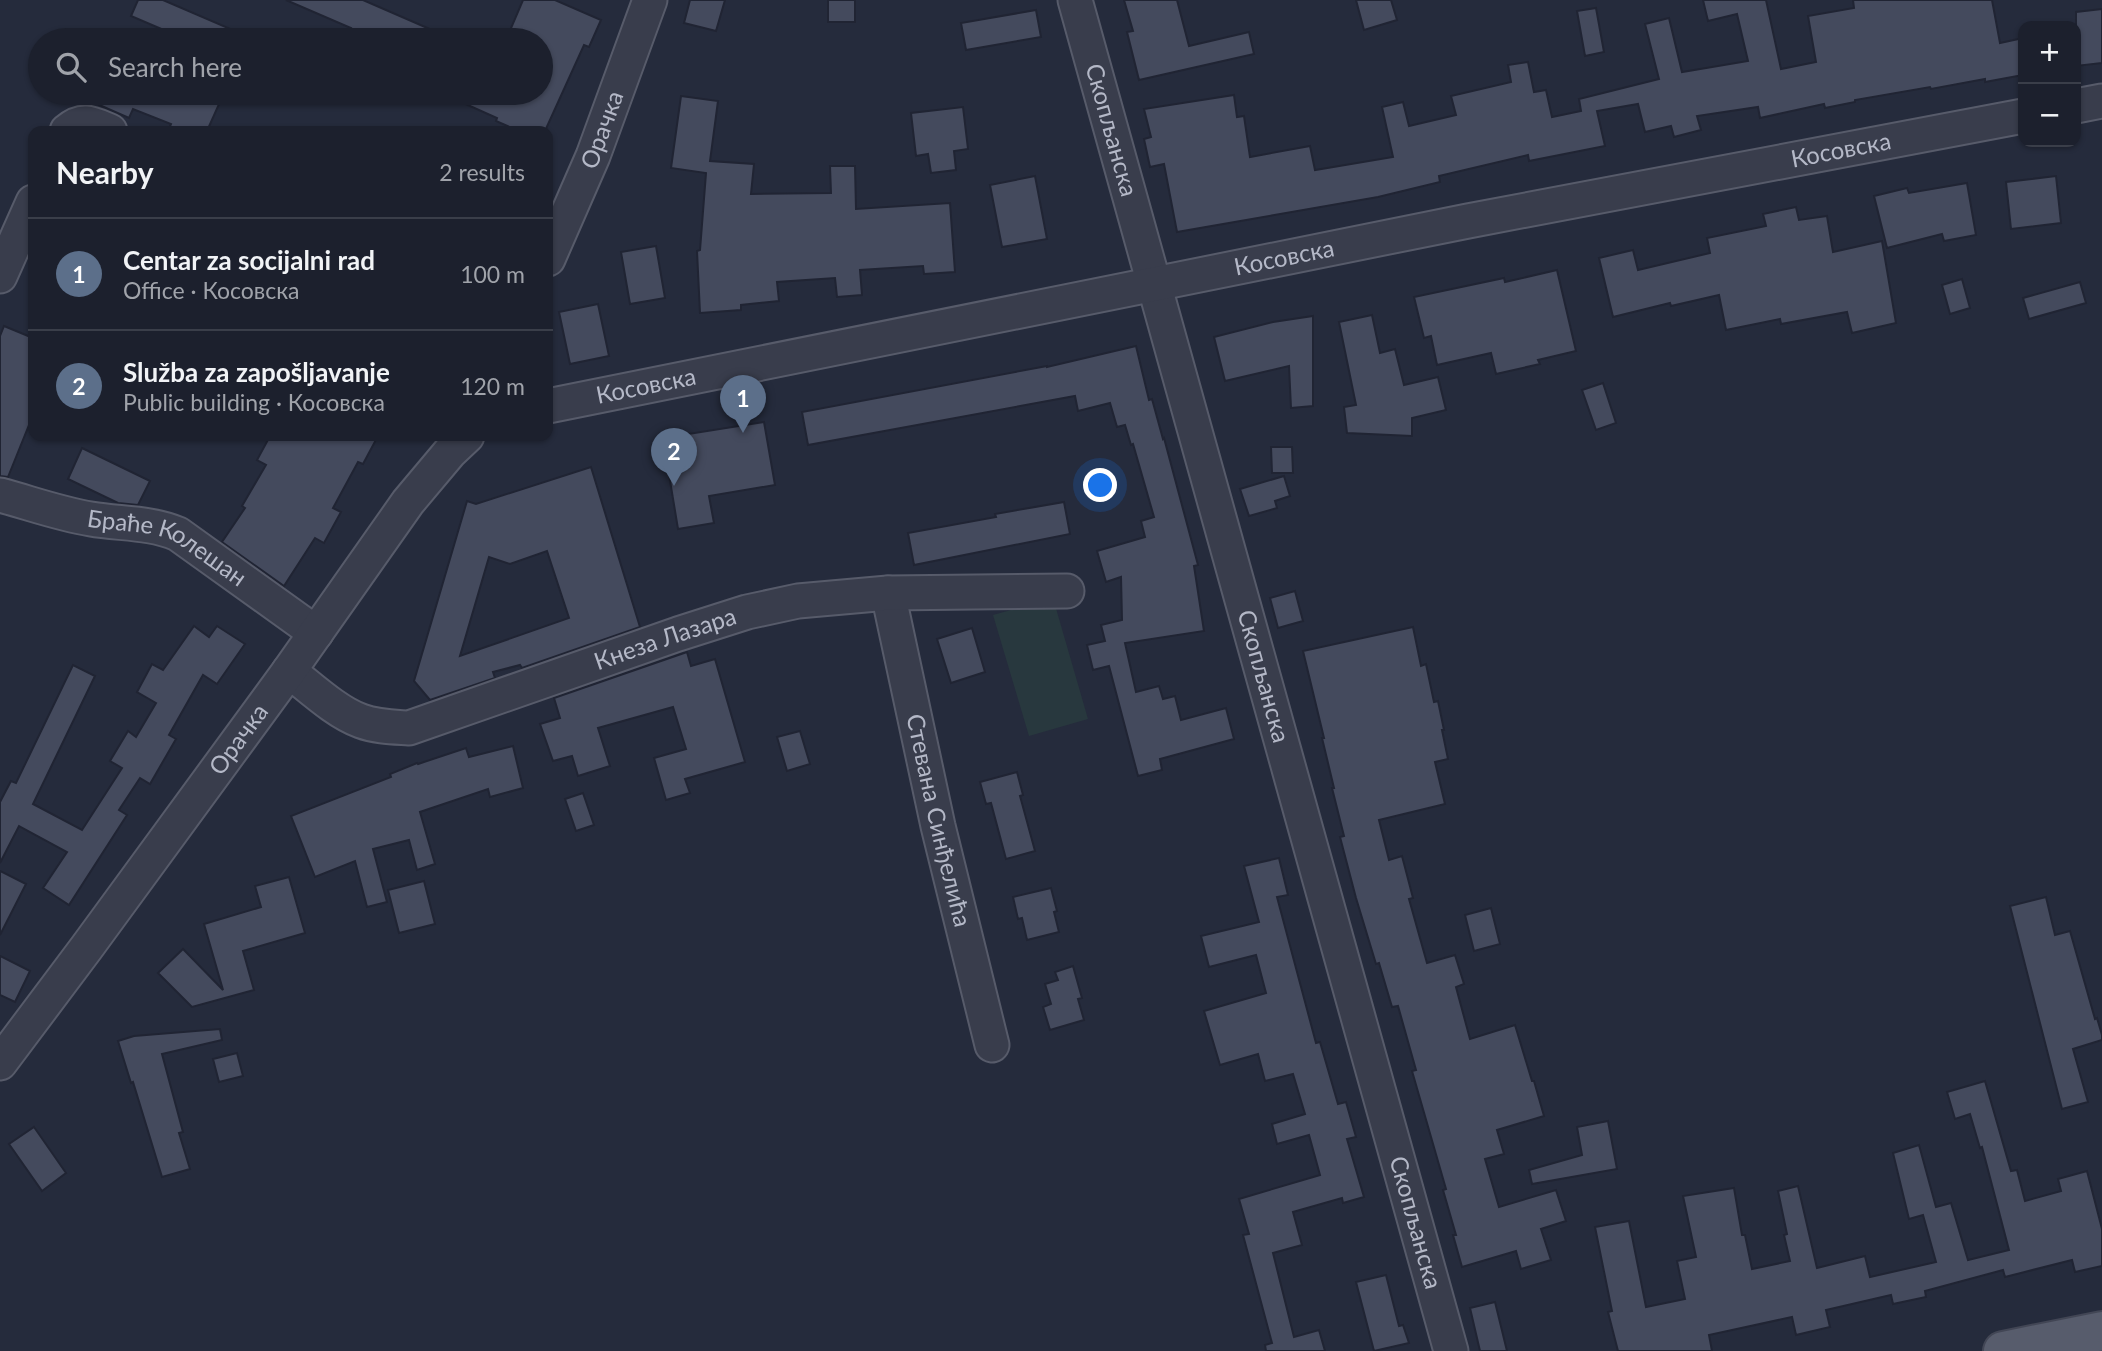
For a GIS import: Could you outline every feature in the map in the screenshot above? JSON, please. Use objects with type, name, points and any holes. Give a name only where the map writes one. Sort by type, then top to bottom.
[{"type":"main road","points":[[2003,1351],[2102,1331]]},
{"type":"street","name":"Орачка","points":[[553,248],[593,156],[650,0]]},
{"type":"street","name":"Скопљанска","points":[[1074,0],[1451,1351]]},
{"type":"street","points":[[2081,105],[2102,101]]},
{"type":"street","name":"Косовска","points":[[553,405],[1154,284],[2018,117]]},
{"type":"street","points":[[73,126],[77,123],[98,126]]},
{"type":"street","points":[[0,276],[28,213]]},
{"type":"street","name":"Орачка","points":[[4,1048],[87,947],[289,671],[408,502],[462,441]]},
{"type":"street","name":"Браће Колешан","points":[[0,495],[92,519],[164,528],[178,534],[316,633]]},
{"type":"street","name":"Кнеза Лазара","points":[[289,671],[345,714],[359,721],[410,728],[579,667],[747,612],[798,601],[888,593],[1067,591]]},
{"type":"street","name":"Стевана Синђелића","points":[[888,593],[938,827],[992,1045]]},
{"type":"shaded area","points":[[1053,598],[1088,719],[1029,736],[993,615]]},
{"type":"building","points":[[138,0],[163,0],[228,28],[159,28],[131,16]]},
{"type":"building","points":[[286,0],[363,0],[427,28],[351,28]]},
{"type":"building","points":[[523,0],[555,0],[601,20],[589,47],[584,45],[547,126],[508,126],[496,121],[497,118],[468,105],[553,105],[553,28],[511,28]]},
{"type":"building","points":[[690,0],[725,0],[716,31],[684,23]]},
{"type":"building","points":[[828,0],[855,0],[855,22],[828,22]]},
{"type":"building","points":[[1124,0],[1177,0],[1189,46],[1249,32],[1254,54],[1139,80],[1127,32],[1133,31]]},
{"type":"building","points":[[1356,0],[1391,0],[1397,20],[1364,30]]},
{"type":"building","points":[[1703,0],[1766,0],[1781,69],[1816,62],[1808,16],[1854,8],[1853,0],[1992,0],[2000,43],[2018,39],[2018,76],[1931,89],[1930,87],[1825,108],[1824,104],[1760,118],[1758,107],[1697,116],[1701,130],[1674,137],[1671,126],[1645,132],[1638,104],[1597,111],[1605,146],[1529,161],[1528,155],[1439,176],[1440,182],[1378,197],[1177,232],[1164,164],[1150,167],[1144,139],[1151,137],[1144,109],[1234,95],[1237,117],[1244,116],[1250,157],[1310,146],[1315,170],[1393,157],[1382,107],[1403,102],[1409,126],[1456,115],[1451,96],[1511,82],[1508,65],[1528,62],[1534,92],[1546,90],[1552,117],[1581,111],[1579,99],[1659,79],[1645,24],[1669,18],[1682,72],[1748,61],[1737,14],[1708,21]]},
{"type":"building","points":[[1596,8],[1604,52],[1585,56],[1577,11]]},
{"type":"building","points":[[2102,9],[2102,63],[2081,65],[2081,21],[2076,21],[2076,12]]},
{"type":"building","points":[[1036,10],[1041,37],[966,50],[961,23]]},
{"type":"building","points":[[681,96],[718,101],[710,161],[754,164],[751,194],[831,193],[830,166],[855,166],[856,209],[950,203],[955,272],[924,274],[923,266],[860,270],[862,295],[837,297],[835,278],[777,282],[779,301],[741,305],[741,310],[700,313],[697,251],[700,250],[706,173],[671,168]]},
{"type":"building","points":[[99,105],[219,105],[209,126],[170,126],[171,124],[133,109],[129,118]]},
{"type":"building","points":[[963,107],[968,149],[954,151],[956,170],[931,173],[928,154],[916,156],[911,113]]},
{"type":"building","points":[[1035,176],[1047,239],[1002,247],[990,185]]},
{"type":"building","points":[[2056,176],[2061,223],[2011,229],[2006,182]]},
{"type":"building","points":[[1967,183],[1976,235],[1944,241],[1942,234],[1887,248],[1874,196],[1907,188],[1909,193]]},
{"type":"building","points":[[1796,207],[1799,220],[1827,216],[1833,252],[1882,241],[1896,323],[1852,333],[1847,312],[1781,324],[1780,319],[1726,330],[1719,295],[1671,306],[1670,303],[1613,317],[1599,258],[1633,250],[1638,270],[1710,253],[1707,238],[1766,226],[1763,214]]},
{"type":"building","points":[[656,246],[665,298],[630,304],[621,252]]},
{"type":"building","points":[[1557,270],[1576,351],[1538,360],[1540,364],[1496,374],[1491,353],[1437,365],[1431,336],[1424,338],[1414,297],[1504,278],[1505,282]]},
{"type":"building","points":[[1962,279],[1970,308],[1950,314],[1942,285]]},
{"type":"building","points":[[2080,282],[2086,303],[2029,319],[2023,298]]},
{"type":"building","points":[[598,304],[609,356],[570,364],[559,312]]},
{"type":"building","points":[[1372,315],[1380,353],[1395,349],[1404,385],[1438,377],[1446,410],[1412,418],[1412,436],[1347,433],[1344,407],[1356,405],[1339,322]]},
{"type":"building","points":[[1313,316],[1313,406],[1291,408],[1289,366],[1225,381],[1214,337],[1273,322]]},
{"type":"building","points":[[4,326],[28,336],[28,427],[8,477],[0,476],[0,336]]},
{"type":"building","points":[[1136,346],[1149,400],[1152,399],[1164,438],[1198,565],[1194,566],[1204,631],[1125,643],[1136,692],[1159,686],[1163,699],[1175,696],[1181,720],[1226,708],[1234,739],[1160,759],[1162,770],[1138,776],[1109,666],[1093,670],[1087,645],[1105,641],[1101,625],[1122,620],[1121,577],[1106,582],[1097,551],[1145,537],[1141,521],[1154,517],[1133,444],[1131,445],[1125,425],[1117,427],[1110,403],[1078,411],[1075,396],[808,445],[802,412],[1047,367]]},
{"type":"building","points":[[1603,383],[1616,423],[1596,430],[1582,390]]},
{"type":"building","points":[[764,422],[775,485],[709,496],[714,523],[678,529],[663,438]]},
{"type":"building","points":[[267,441],[375,441],[363,464],[358,462],[333,508],[341,512],[324,543],[315,538],[284,586],[222,542],[245,508],[242,506],[266,465],[257,460]]},
{"type":"building","points":[[1271,447],[1292,447],[1293,473],[1272,473]]},
{"type":"building","points":[[82,448],[150,481],[138,505],[118,503],[68,479]]},
{"type":"building","points":[[591,467],[640,627],[522,668],[520,665],[493,672],[495,678],[430,700],[414,681],[467,501],[476,504]],"holes":[[[547,551],[569,618],[460,656],[489,557],[510,564]]]},
{"type":"building","points":[[1284,476],[1290,496],[1275,501],[1277,508],[1249,516],[1240,489]]},
{"type":"building","points":[[1064,502],[1070,534],[914,565],[908,533]]},
{"type":"building","points":[[1295,591],[1303,621],[1278,628],[1270,598]]},
{"type":"building","points":[[194,626],[209,637],[217,626],[245,644],[217,684],[203,675],[169,735],[176,739],[150,784],[140,778],[119,810],[127,815],[69,905],[43,888],[67,852],[19,826],[0,863],[0,802],[11,781],[16,783],[73,665],[95,676],[33,804],[82,830],[122,768],[110,761],[128,731],[136,737],[156,703],[137,692],[152,664],[163,670]]},
{"type":"building","points":[[1413,627],[1421,666],[1426,664],[1434,702],[1438,701],[1444,730],[1448,759],[1435,762],[1445,804],[1379,820],[1389,860],[1402,856],[1413,898],[1409,899],[1427,963],[1455,955],[1464,984],[1456,987],[1470,1039],[1515,1025],[1534,1081],[1544,1116],[1497,1130],[1504,1154],[1485,1159],[1499,1207],[1556,1190],[1566,1221],[1541,1229],[1551,1260],[1521,1269],[1516,1251],[1462,1267],[1443,1190],[1446,1189],[1412,1071],[1416,1070],[1398,1006],[1392,1007],[1379,963],[1376,964],[1340,837],[1344,836],[1303,651]]},
{"type":"building","points":[[972,628],[985,672],[951,683],[937,639]]},
{"type":"building","points":[[687,652],[691,666],[715,659],[745,762],[685,779],[690,793],[666,800],[654,758],[686,749],[673,707],[598,728],[610,766],[578,776],[572,756],[553,761],[540,724],[560,718],[554,698]]},
{"type":"building","points":[[800,731],[810,764],[787,771],[777,737]]},
{"type":"building","points":[[513,746],[523,788],[490,797],[488,789],[420,812],[435,864],[417,870],[409,840],[373,849],[387,902],[367,907],[355,861],[315,877],[291,816],[391,777],[390,774],[417,763],[466,748],[469,757]]},
{"type":"building","points":[[1017,772],[1023,795],[1020,796],[1035,851],[1006,859],[991,803],[986,804],[980,782]]},
{"type":"building","points":[[583,793],[594,825],[576,831],[565,799]]},
{"type":"building","points":[[1279,858],[1288,895],[1277,897],[1316,1043],[1320,1042],[1338,1104],[1346,1102],[1356,1137],[1347,1139],[1364,1197],[1343,1203],[1342,1198],[1293,1212],[1302,1245],[1273,1253],[1294,1337],[1319,1330],[1325,1351],[1266,1351],[1265,1345],[1272,1343],[1243,1235],[1249,1234],[1239,1199],[1320,1175],[1309,1135],[1277,1144],[1272,1124],[1305,1114],[1293,1074],[1265,1081],[1258,1054],[1220,1065],[1204,1011],[1266,993],[1256,955],[1209,967],[1201,936],[1259,922],[1244,866]]},
{"type":"building","points":[[0,871],[26,884],[0,935]]},
{"type":"building","points":[[289,877],[305,933],[243,951],[254,990],[192,1007],[158,973],[183,949],[223,990],[204,924],[261,907],[255,886]]},
{"type":"building","points":[[424,881],[435,924],[399,933],[388,890]]},
{"type":"building","points":[[1051,888],[1059,932],[1027,940],[1013,897]]},
{"type":"building","points":[[2046,897],[2055,935],[2070,931],[2102,1035],[2102,1040],[2073,1049],[2088,1102],[2062,1109],[2010,906]]},
{"type":"building","points":[[1491,908],[1500,944],[1474,951],[1465,915]]},
{"type":"building","points":[[0,956],[30,971],[15,1002],[0,995]]},
{"type":"building","points":[[1073,966],[1082,998],[1078,999],[1084,1020],[1050,1030],[1043,1007],[1051,1004],[1045,984],[1058,980],[1055,972]]},
{"type":"building","points":[[220,1029],[222,1040],[162,1054],[183,1132],[179,1133],[190,1169],[162,1177],[118,1041],[134,1036]]},
{"type":"building","points":[[237,1053],[243,1076],[219,1082],[213,1059]]},
{"type":"building","points":[[1985,1081],[2011,1171],[2017,1170],[2025,1201],[2061,1191],[2058,1179],[2087,1171],[2102,1229],[2102,1266],[2075,1272],[2072,1260],[2005,1277],[2003,1270],[1925,1291],[1926,1297],[1893,1304],[1891,1295],[1826,1310],[1830,1327],[1796,1335],[1792,1317],[1709,1335],[1712,1351],[1618,1351],[1608,1312],[1612,1311],[1595,1227],[1629,1221],[1646,1307],[1685,1299],[1677,1261],[1696,1257],[1683,1196],[1734,1188],[1742,1235],[1745,1235],[1752,1269],[1790,1261],[1778,1191],[1798,1186],[1817,1268],[1865,1256],[1870,1277],[1936,1262],[1923,1215],[1909,1219],[1893,1153],[1919,1145],[1936,1207],[1951,1203],[1968,1260],[2009,1250],[1982,1147],[1980,1148],[1970,1114],[1955,1119],[1947,1092]]},
{"type":"building","points":[[1608,1121],[1617,1169],[1532,1184],[1529,1170],[1582,1155],[1577,1127]]},
{"type":"building","points":[[34,1127],[66,1173],[42,1191],[9,1144]]},
{"type":"building","points":[[1386,1275],[1399,1326],[1403,1325],[1409,1343],[1374,1351],[1356,1282]]},
{"type":"building","points":[[1495,1302],[1507,1351],[1480,1351],[1470,1308]]},
{"type":"place","name":"Centar za socijalni rad","points":[[743,433]]},
{"type":"place","name":"Služba za zapošljavanje","points":[[674,486]]}]
